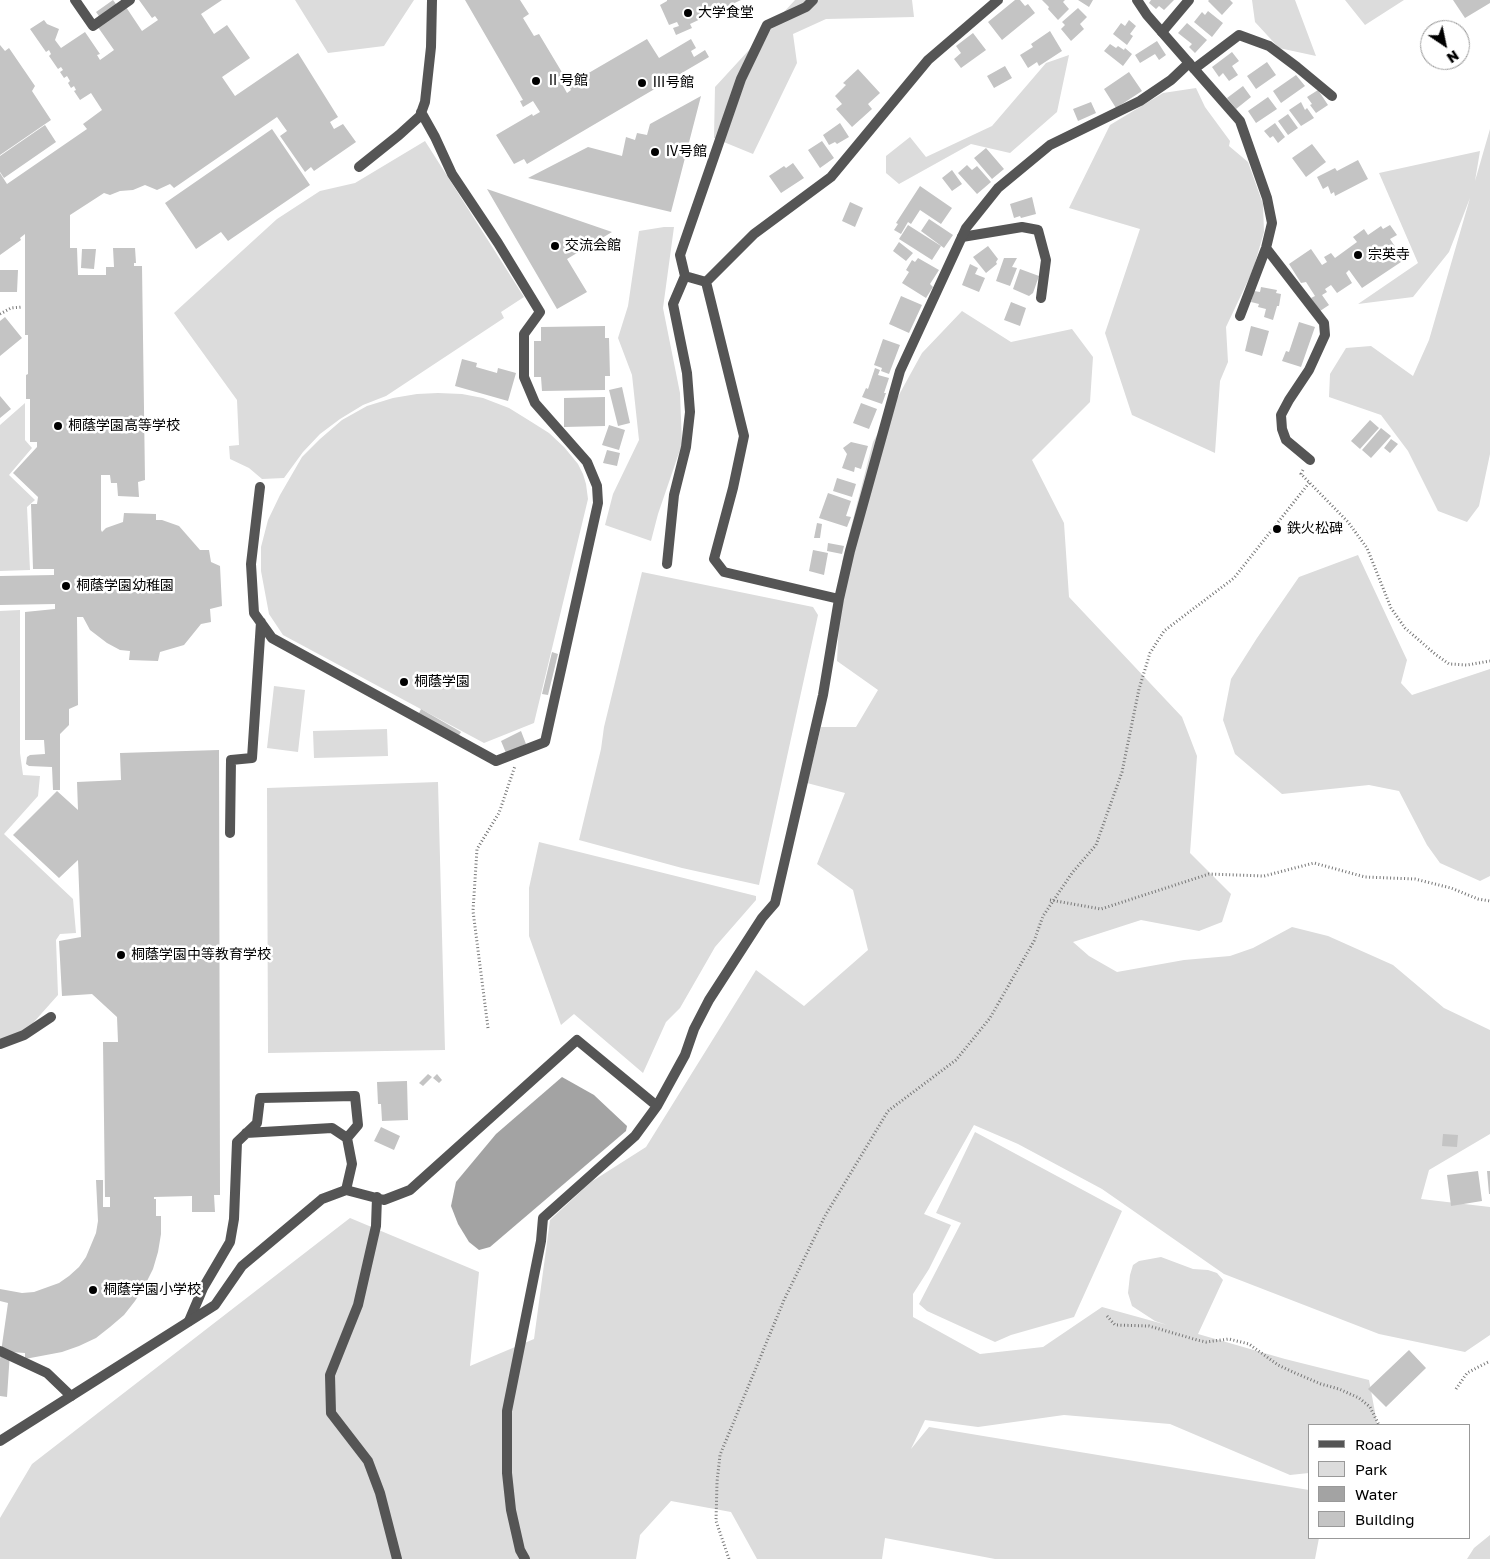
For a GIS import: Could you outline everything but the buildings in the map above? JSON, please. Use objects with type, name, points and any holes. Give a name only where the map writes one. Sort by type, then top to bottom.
[{"type":"street","points":[[75,0],[92,26],[130,0]]},
{"type":"street","points":[[359,167],[400,135],[420,116],[425,102],[431,47],[432,0]]},
{"type":"street","points":[[667,564],[674,495],[686,447],[690,412],[687,373],[673,304],[686,276],[680,255],[741,79],[767,25],[806,7],[814,0]]},
{"type":"street","points":[[706,282],[754,234],[831,177],[928,60],[998,0]]},
{"type":"street","points":[[1137,0],[1147,15],[1240,121],[1269,206],[1272,223],[1266,248],[1240,316]]},
{"type":"street","points":[[1162,32],[1189,0]]},
{"type":"street","points":[[525,1559],[520,1550],[511,1510],[507,1473],[508,1411],[541,1241],[543,1218],[635,1136],[657,1106],[684,1055],[694,1029],[709,1000],[762,918],[775,903],[823,695],[838,599],[900,371],[966,228],[998,188],[1050,145],[1140,101],[1239,35],[1269,46],[1298,67],[1332,96]]},
{"type":"street","points":[[260,487],[252,564],[254,613],[272,638],[496,761],[545,742],[598,503],[597,486],[587,462],[535,403],[524,377],[524,334],[540,312],[452,174],[421,112]]},
{"type":"street","points":[[962,237],[1022,227],[1038,230],[1046,260],[1041,298]]},
{"type":"street","points":[[1266,248],[1324,323],[1325,335],[1309,370],[1281,415],[1282,429],[1286,440],[1310,460]]},
{"type":"street","points":[[686,276],[706,282]]},
{"type":"street","points":[[706,282],[744,436],[733,488],[714,559],[724,572],[838,599]]},
{"type":"street","points":[[230,833],[230,760],[252,758],[261,622]]},
{"type":"street","points":[[0,1044],[24,1036],[51,1017]]},
{"type":"street","points":[[3,1436],[71,1396],[215,1305],[242,1266],[322,1199],[346,1190],[384,1200],[410,1190],[577,1040],[657,1106]]},
{"type":"street","points":[[189,1321],[203,1288],[230,1242],[234,1219],[237,1142],[257,1122],[260,1098],[355,1096],[358,1125],[347,1138]]},
{"type":"street","points":[[246,1133],[332,1128],[347,1138],[352,1164],[346,1190]]},
{"type":"street","points":[[377,1197],[376,1226],[358,1305],[330,1375],[331,1413],[368,1461],[380,1493],[397,1559]]},
{"type":"street","points":[[0,1351],[47,1373],[71,1396]]},
{"type":"path","points":[[0,314],[11,308],[22,307]]},
{"type":"path","points":[[1310,460],[1300,474],[1348,522],[1367,548],[1391,608],[1405,628],[1435,654],[1450,664],[1467,665],[1490,661]]},
{"type":"path","points":[[729,1559],[716,1521],[720,1455],[784,1300],[825,1216],[888,1111],[956,1060],[990,1018],[1034,941],[1043,916],[1072,873],[1096,844],[1122,772],[1139,689],[1150,653],[1164,631],[1234,578],[1309,483]]},
{"type":"path","points":[[488,1028],[473,910],[477,849],[499,813],[520,752]]},
{"type":"path","points":[[1050,900],[1101,908],[1209,874],[1264,876],[1314,863],[1365,877],[1415,879],[1452,888],[1478,899],[1490,901]]},
{"type":"path","points":[[1107,1316],[1115,1325],[1149,1326],[1206,1342],[1229,1339],[1249,1344],[1278,1365],[1320,1384],[1359,1398],[1370,1407],[1378,1424]]},
{"type":"path","points":[[1456,1389],[1467,1373],[1490,1362]]},
{"type":"green space","points":[[295,0],[414,0],[384,46],[328,53]]},
{"type":"green space","points":[[795,0],[912,0],[914,17],[826,19],[793,34],[797,63],[753,154],[714,138],[715,87]]},
{"type":"green space","points":[[1252,0],[1295,0],[1316,56],[1279,48],[1255,22]]},
{"type":"green space","points":[[1345,0],[1404,0],[1365,25]]},
{"type":"green space","points":[[1069,55],[1057,112],[1010,153],[971,144],[899,184],[886,173],[886,156],[910,137],[926,157],[992,126],[1046,63]]},
{"type":"green space","points":[[1196,88],[1205,107],[1230,141],[1229,146],[1248,162],[1263,204],[1264,232],[1253,270],[1226,327],[1228,362],[1220,381],[1215,453],[1132,415],[1105,333],[1140,229],[1069,208],[1110,125],[1163,93]]},
{"type":"green space","points":[[1490,129],[1490,454],[1479,506],[1467,522],[1438,511],[1408,451],[1381,415],[1329,397],[1330,374],[1346,348],[1371,346],[1413,376],[1429,340],[1470,198],[1449,252],[1413,297],[1358,304],[1418,263],[1379,173],[1480,151],[1475,181]]},
{"type":"green space","points":[[425,141],[524,297],[501,312],[504,318],[386,396],[363,405],[320,434],[303,452],[284,478],[262,479],[249,468],[230,459],[229,446],[239,445],[237,400],[174,313],[277,219],[320,191],[355,183]]},
{"type":"green space","points":[[674,227],[663,308],[680,393],[682,444],[658,514],[651,541],[605,525],[613,494],[639,440],[632,375],[618,338],[628,306],[639,231]]},
{"type":"green space","points":[[962,311],[1011,342],[1072,329],[1093,357],[1090,402],[1032,460],[1064,523],[1069,597],[1182,717],[1197,756],[1190,853],[1231,894],[1222,922],[1199,931],[1141,920],[1073,942],[1089,956],[1117,972],[1184,960],[1230,956],[1253,948],[1292,927],[1328,936],[1393,965],[1444,1008],[1490,1030],[1490,1134],[1429,1170],[1421,1199],[1490,1207],[1490,1335],[1465,1352],[1379,1334],[1224,1274],[1102,1189],[1018,1144],[974,1125],[924,1214],[951,1225],[929,1269],[913,1294],[913,1317],[980,1354],[1043,1347],[1102,1307],[1167,1325],[1155,1321],[1132,1306],[1128,1293],[1133,1265],[1139,1261],[1161,1257],[1193,1269],[1217,1273],[1223,1280],[1198,1334],[1285,1359],[1369,1380],[1377,1424],[1308,1424],[1308,1473],[1290,1475],[1170,1424],[1064,1415],[978,1427],[925,1420],[911,1449],[929,1427],[1308,1490],[1308,1539],[1319,1539],[1315,1559],[995,1559],[885,1538],[882,1559],[757,1559],[731,1512],[671,1501],[640,1535],[636,1559],[0,1559],[0,1518],[32,1464],[350,1218],[479,1272],[470,1366],[534,1339],[550,1220],[591,1182],[646,1147],[756,970],[804,1006],[868,950],[853,890],[817,864],[845,793],[807,783],[821,727],[856,727],[878,690],[837,661],[842,562],[873,442],[922,353]]},
{"type":"green space","points":[[438,393],[462,394],[483,398],[509,408],[549,433],[578,464],[586,484],[588,499],[534,723],[484,743],[283,635],[269,614],[261,571],[261,547],[268,520],[302,457],[342,420],[367,406],[393,398]]},
{"type":"green space","points":[[25,403],[25,440],[32,448],[9,475],[35,500],[27,507],[30,570],[0,571],[0,425]]},
{"type":"green space","points":[[1358,555],[1407,660],[1401,683],[1412,695],[1490,669],[1490,876],[1480,881],[1440,863],[1427,845],[1399,791],[1369,785],[1282,794],[1235,754],[1223,720],[1231,679],[1299,577]]},
{"type":"green space","points":[[642,572],[813,607],[818,615],[759,885],[682,868],[579,840],[601,749],[604,727]]},
{"type":"green space","points":[[20,610],[20,753],[23,775],[40,776],[38,796],[4,834],[73,899],[76,933],[60,934],[56,940],[58,995],[25,1032],[0,1042],[0,611]]},
{"type":"green space","points":[[274,686],[305,690],[298,752],[267,748]]},
{"type":"green space","points":[[387,729],[388,756],[314,758],[313,731]]},
{"type":"green space","points":[[438,782],[445,1050],[268,1053],[267,788]]},
{"type":"green space","points":[[539,842],[756,896],[756,900],[715,947],[680,1008],[666,1022],[643,1073],[574,1014],[561,1025],[529,936],[529,888]]},
{"type":"green space","points":[[975,1132],[1122,1211],[1074,1317],[1011,1335],[995,1342],[927,1311],[919,1304],[961,1223],[936,1213]]},
{"type":"green space","points":[[1490,1535],[1490,1559],[1467,1559],[1474,1548]]},
{"type":"water","points":[[562,1077],[594,1095],[627,1126],[626,1131],[490,1247],[479,1250],[469,1242],[458,1224],[451,1206],[456,1182],[496,1134]]},
{"type":"place","name":"大学食堂","points":[[688,13]]},
{"type":"place","name":"Ⅱ号館","points":[[536,81]]},
{"type":"place","name":"Ⅲ号館","points":[[642,83]]},
{"type":"place","name":"Ⅳ号館","points":[[655,152]]},
{"type":"place","name":"交流会館","points":[[555,246]]},
{"type":"place","name":"宗英寺","points":[[1358,255]]},
{"type":"place","name":"桐蔭学園高等学校","points":[[58,426]]},
{"type":"place","name":"鉄火松碑","points":[[1277,529]]},
{"type":"place","name":"桐蔭学園幼稚園","points":[[66,586]]},
{"type":"place","name":"桐蔭学園","points":[[404,682]]},
{"type":"place","name":"桐蔭学園中等教育学校","points":[[121,955]]},
{"type":"place","name":"桐蔭学園小学校","points":[[93,1290]]}]
